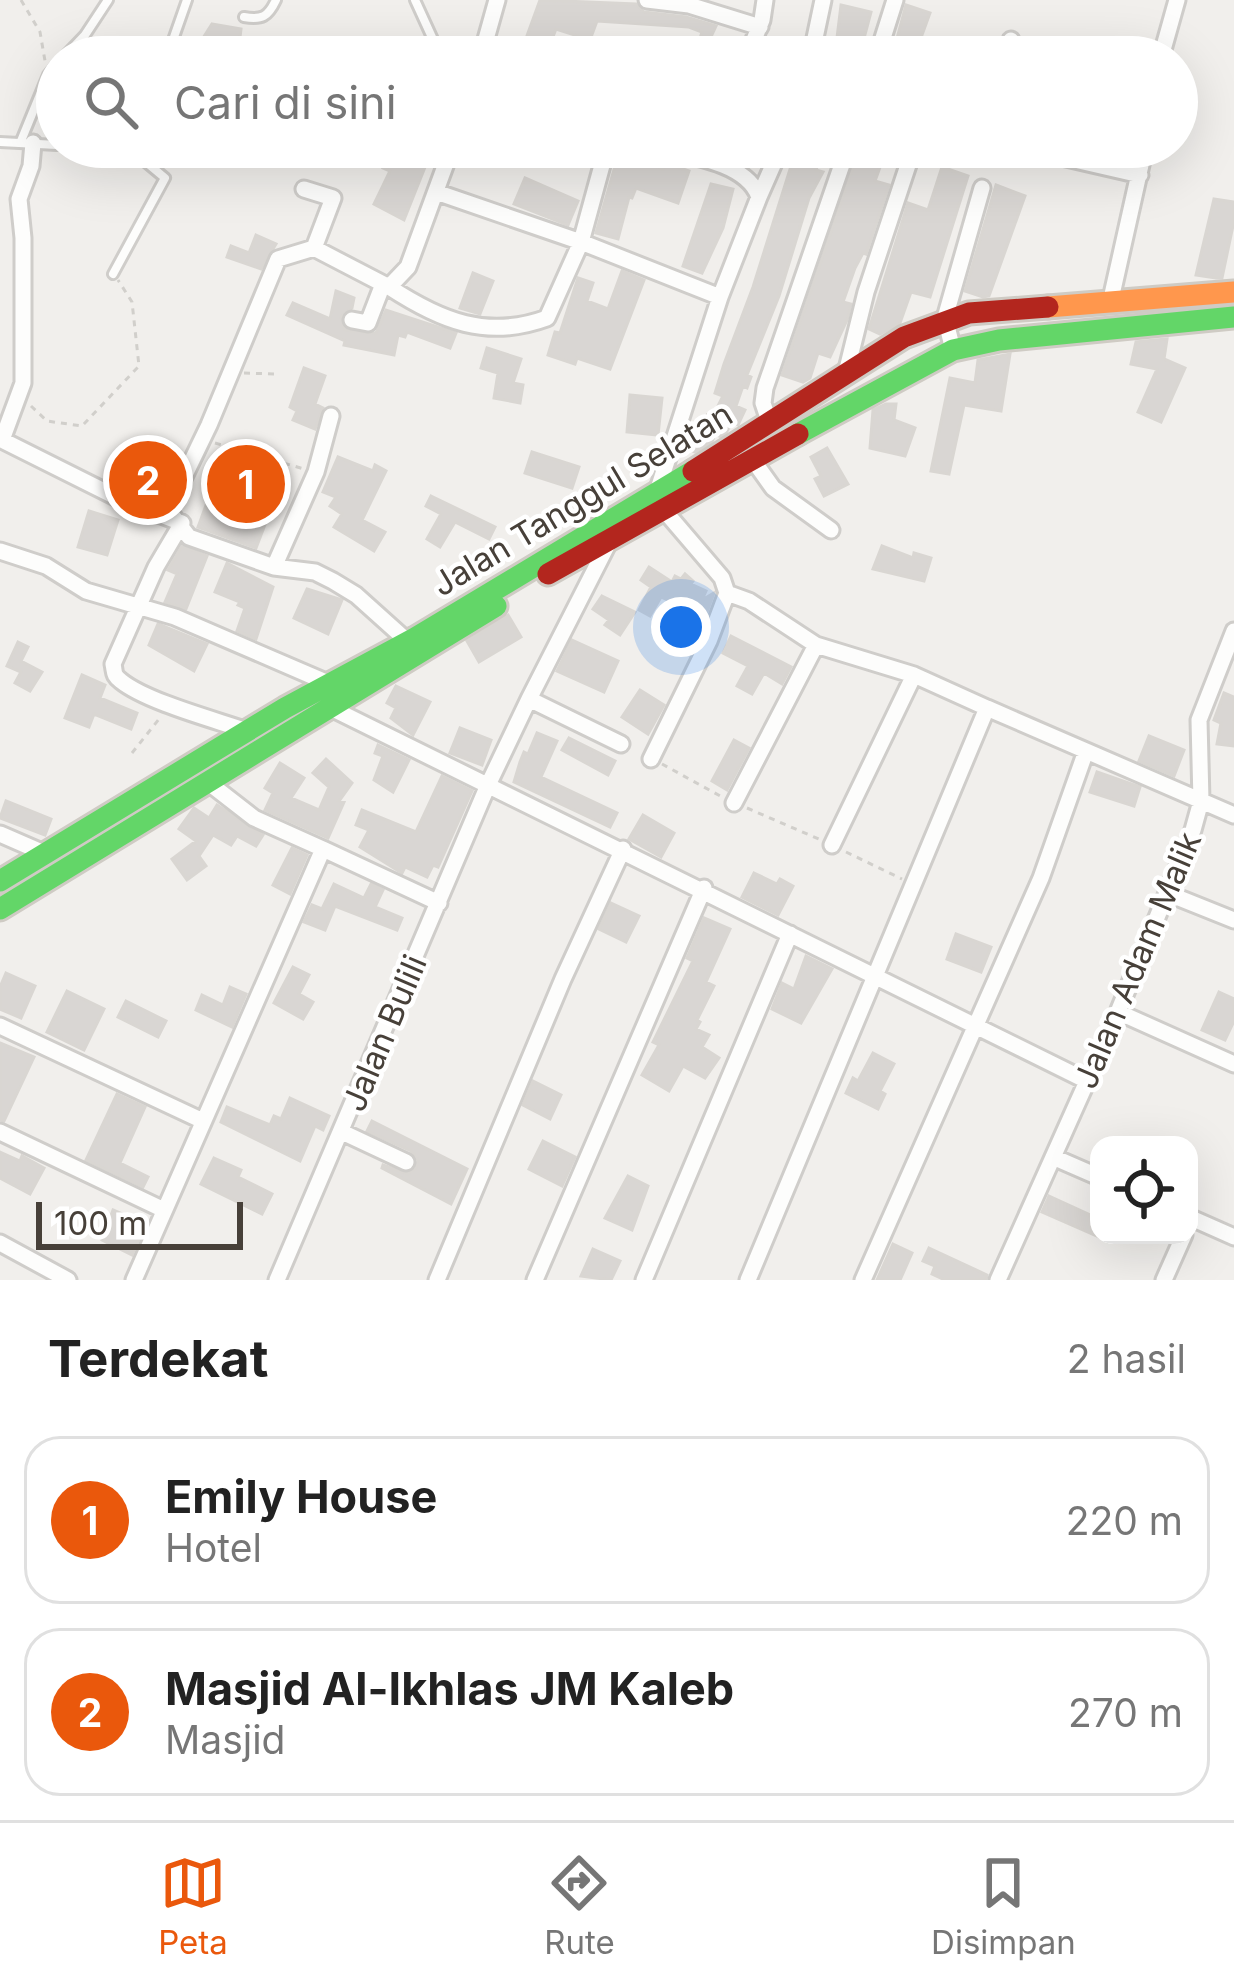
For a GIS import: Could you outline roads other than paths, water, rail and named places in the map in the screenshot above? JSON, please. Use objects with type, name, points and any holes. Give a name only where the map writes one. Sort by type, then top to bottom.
[{"type":"street","points":[[487,36],[496,0]]},
{"type":"street","points":[[647,0],[689,5],[760,27]]},
{"type":"street","points":[[756,36],[765,0]]},
{"type":"street","points":[[815,36],[823,0]]},
{"type":"street","points":[[884,36],[895,0]]},
{"type":"street","points":[[1167,36],[1177,0]]},
{"type":"street","points":[[27,142],[31,166],[19,199],[23,238],[20,395],[1,440],[182,524]]},
{"type":"street","points":[[352,320],[368,323],[386,286],[408,267],[445,168]]},
{"type":"street","points":[[415,648],[356,595],[333,581],[315,572],[274,567],[189,537],[169,510],[278,260],[314,248],[442,315],[484,331],[523,328],[547,318],[553,310],[581,242],[602,168]]},
{"type":"street","points":[[731,168],[748,179],[759,197]]},
{"type":"street","points":[[651,759],[710,640],[727,593],[672,487],[720,297],[772,168]]},
{"type":"street","points":[[770,424],[763,403],[765,388],[841,168]]},
{"type":"street","points":[[846,373],[866,292],[907,168]]},
{"type":"street","points":[[1110,168],[1140,175]]},
{"type":"street","points":[[1111,299],[1141,168]]},
{"type":"street","points":[[953,350],[945,318],[982,188]]},
{"type":"street","points":[[304,189],[333,198],[314,248]]},
{"type":"street","points":[[436,192],[720,297]]},
{"type":"street","name":"Jalan Tanggul Selatan","points":[[0,909],[332,707],[415,648],[846,373],[945,318],[1111,299],[1234,292]]},
{"type":"street","name":"Jalan Tanggul Selatan","points":[[0,881],[328,683],[415,648],[613,536],[672,487],[753,460],[953,350],[999,340],[1234,317]]},
{"type":"street","points":[[802,403],[816,427]]},
{"type":"street","points":[[274,567],[316,472],[331,416]]},
{"type":"street","points":[[753,460],[773,488],[831,530]]},
{"type":"street","points":[[182,524],[156,567],[113,664],[115,674],[122,682],[250,733]]},
{"type":"street","name":"Jalan Bulili","points":[[277,1280],[488,784],[613,536]]},
{"type":"street","points":[[0,551],[46,566],[95,595],[141,606],[250,646],[328,683]]},
{"type":"street","points":[[727,593],[749,601],[816,645],[914,675],[1234,815]]},
{"type":"street","name":"Jalan Adam Malik","points":[[998,1280],[1169,894],[1201,801],[1199,720],[1234,631]]},
{"type":"street","points":[[734,802],[816,645]]},
{"type":"street","points":[[832,845],[914,675]]},
{"type":"street","points":[[530,699],[621,744]]},
{"type":"street","points":[[332,707],[1087,1081]]},
{"type":"street","points":[[748,1280],[987,708]]},
{"type":"street","points":[[862,1280],[1041,878],[1086,751]]},
{"type":"street","points":[[209,783],[254,818],[439,903]]},
{"type":"street","points":[[0,834],[46,854]]},
{"type":"street","points":[[134,1280],[323,849]]},
{"type":"street","points":[[437,1280],[623,849]]},
{"type":"street","points":[[535,1280],[704,888]]},
{"type":"street","points":[[1169,894],[1234,920]]},
{"type":"street","points":[[644,1280],[790,934]]},
{"type":"street","points":[[1118,1012],[1234,1064]]},
{"type":"street","points":[[0,1026],[203,1120]]},
{"type":"street","points":[[0,1132],[164,1210]]},
{"type":"street","points":[[342,1132],[406,1162]]},
{"type":"street","points":[[1053,1157],[1090,1174]]},
{"type":"street","points":[[1198,1223],[1234,1237]]},
{"type":"street","points":[[0,1244],[68,1280]]},
{"type":"street","points":[[1163,1280],[1180,1244]]},
{"type":"lane","points":[[84,36],[108,0]]},
{"type":"lane","points":[[174,36],[187,0]]},
{"type":"lane","points":[[244,17],[259,20],[276,0]]},
{"type":"lane","points":[[415,0],[431,36]]},
{"type":"lane","points":[[27,142],[36,113]]},
{"type":"lane","points":[[0,142],[36,143]]},
{"type":"lane","points":[[113,274],[165,178],[153,168]]},
{"type":"place","name":"Masjid Al-Ikhlas JM Kaleb","points":[[148,480]]},
{"type":"place","name":"Emily House","points":[[246,484]]}]
